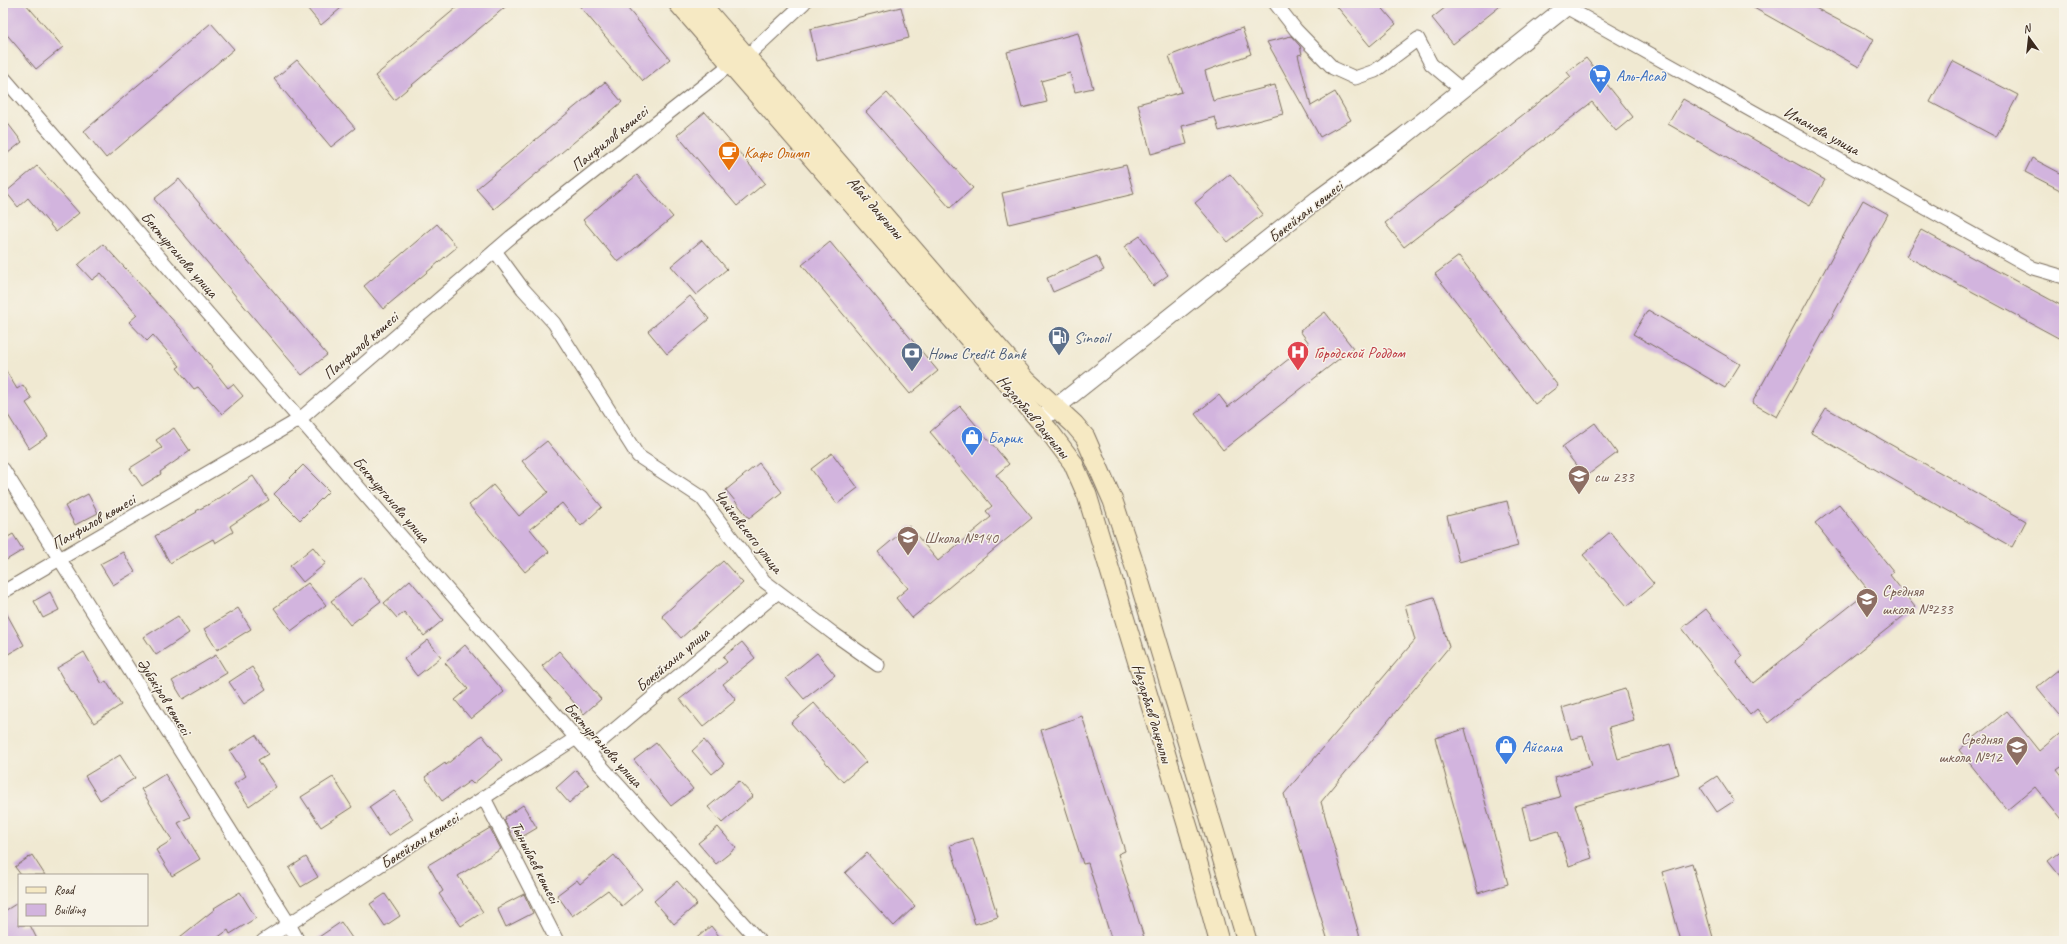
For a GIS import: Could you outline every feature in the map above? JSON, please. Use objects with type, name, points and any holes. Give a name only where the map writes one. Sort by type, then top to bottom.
[{"type":"main road","name":"Абай даңғылы","points":[[678,3],[739,60],[1027,381],[1056,407]]},
{"type":"main road","name":"Абай даңғылы","points":[[700,3],[739,60]]},
{"type":"main road","name":"Назарбаев даңғылы","points":[[739,60],[1068,454],[1087,495],[1190,834],[1219,941]]},
{"type":"main road","name":"Назарбаев даңғылы","points":[[1056,407],[1074,424],[1089,444],[1113,501],[1136,570],[1247,941]]},
{"type":"street","name":"Панфилов көшесі","points":[[3,592],[60,561],[300,419],[495,252],[708,80],[739,60],[765,39],[804,3]]},
{"type":"street","points":[[1275,3],[1296,30],[1333,68],[1355,78],[1375,71],[1418,39],[1431,64],[1462,90]]},
{"type":"street","name":"Бөкейхан көшесі","points":[[1040,420],[1318,199],[1403,137],[1569,5]]},
{"type":"street","name":"Иманова улица","points":[[1569,5],[2033,268],[2064,277]]},
{"type":"street","name":"Бектурганова улица","points":[[3,77],[588,752],[759,941]]},
{"type":"street","name":"Чайковского улица","points":[[495,252],[523,289],[554,323],[638,456],[702,498],[764,581],[878,665]]},
{"type":"street","name":"Әубәкіров көшесі","points":[[3,469],[289,924],[298,941]]},
{"type":"street","name":"Бокейхана улица","points":[[588,752],[778,592]]},
{"type":"street","name":"Бөкейхан көшесі","points":[[262,941],[576,738]]},
{"type":"street","name":"Тыныбаев көшесі","points":[[484,798],[557,941]]},
{"type":"building","points":[[3,3],[25,3],[63,47],[36,69],[3,30]]},
{"type":"building","points":[[303,3],[347,3],[321,25]]},
{"type":"building","points":[[462,3],[510,3],[394,100],[375,76]]},
{"type":"building","points":[[577,3],[623,3],[670,59],[643,81]]},
{"type":"building","points":[[1334,3],[1378,3],[1396,24],[1370,46]]},
{"type":"building","points":[[1451,3],[1504,3],[1453,44],[1432,18]]},
{"type":"building","points":[[1745,3],[1806,3],[1874,39],[1859,67]]},
{"type":"building","points":[[901,7],[909,38],[817,61],[810,29]]},
{"type":"building","points":[[211,23],[234,49],[106,158],[84,131]]},
{"type":"building","points":[[1242,28],[1251,54],[1205,71],[1213,101],[1275,85],[1283,114],[1219,131],[1215,117],[1182,126],[1187,144],[1151,154],[1138,104],[1182,92],[1169,56]]},
{"type":"building","points":[[1078,33],[1093,88],[1075,92],[1070,73],[1041,81],[1047,102],[1022,108],[1007,52]]},
{"type":"building","points":[[1291,36],[1300,46],[1302,54],[1298,55],[1311,106],[1335,92],[1351,120],[1320,137],[1267,42]]},
{"type":"building","points":[[1586,58],[1633,117],[1616,131],[1592,102],[1404,247],[1385,223],[1571,77],[1567,72]]},
{"type":"building","points":[[297,60],[355,128],[331,147],[274,79]]},
{"type":"building","points":[[1952,61],[2018,95],[1996,137],[1930,102]]},
{"type":"building","points":[[605,82],[622,102],[494,209],[476,189]]},
{"type":"building","points":[[887,93],[973,188],[950,208],[866,112]]},
{"type":"building","points":[[1683,99],[1825,180],[1810,206],[1668,124]]},
{"type":"building","points":[[705,112],[765,183],[737,206],[677,135]]},
{"type":"building","points":[[3,117],[22,142],[3,157]]},
{"type":"building","points":[[2032,158],[2064,175],[2064,192],[2025,172]]},
{"type":"building","points":[[1126,165],[1134,194],[1009,224],[1002,193]]},
{"type":"building","points":[[37,166],[79,213],[56,232],[28,198],[18,207],[6,192]]},
{"type":"building","points":[[1230,174],[1263,214],[1228,242],[1195,203]]},
{"type":"building","points":[[637,175],[673,217],[618,262],[583,220]]},
{"type":"building","points":[[179,179],[327,355],[302,375],[154,199]]},
{"type":"building","points":[[1863,200],[1888,214],[1777,417],[1752,403]]},
{"type":"building","points":[[437,224],[457,247],[383,309],[364,286]]},
{"type":"building","points":[[1921,230],[2064,307],[2064,341],[1906,256]]},
{"type":"building","points":[[1140,236],[1168,275],[1153,286],[1124,247]]},
{"type":"building","points":[[702,240],[727,269],[696,295],[671,266]]},
{"type":"building","points":[[830,242],[938,371],[910,394],[802,265]]},
{"type":"building","points":[[103,244],[181,329],[228,388],[233,384],[243,396],[222,414],[198,387],[194,389],[177,368],[180,366],[153,335],[147,341],[129,322],[137,315],[101,273],[92,280],[78,265]]},
{"type":"building","points":[[1097,256],[1104,270],[1053,292],[1047,278]]},
{"type":"building","points":[[1459,256],[1558,386],[1535,404],[1435,274]]},
{"type":"building","points":[[690,296],[709,319],[667,354],[648,331]]},
{"type":"building","points":[[1648,310],[1740,364],[1725,388],[1633,334]]},
{"type":"building","name":"Городской Роддом","points":[[1325,312],[1353,348],[1223,450],[1195,414],[1219,395],[1228,407],[1309,343],[1300,331]]},
{"type":"building","points":[[3,366],[17,389],[23,385],[32,399],[26,403],[48,436],[29,449],[3,407]]},
{"type":"building","name":"Школа №140","points":[[960,406],[1009,464],[996,475],[1032,518],[912,618],[896,598],[908,588],[878,552],[909,526],[938,561],[991,517],[986,511],[992,506],[930,432]]},
{"type":"building","points":[[1826,408],[2026,521],[2012,547],[1811,433]]},
{"type":"building","points":[[1595,423],[1617,453],[1585,477],[1562,447]]},
{"type":"building","points":[[174,428],[190,451],[160,472],[161,474],[142,486],[130,468],[162,448],[156,440]]},
{"type":"building","points":[[547,441],[602,507],[581,526],[562,503],[530,529],[549,552],[525,572],[469,505],[493,485],[519,516],[548,492],[522,461]]},
{"type":"building","points":[[832,453],[858,488],[837,504],[811,469]]},
{"type":"building","points":[[759,463],[782,492],[749,518],[726,490]]},
{"type":"building","points":[[303,465],[329,491],[300,520],[274,494]]},
{"type":"building","points":[[253,476],[269,500],[230,526],[233,532],[215,543],[213,539],[170,563],[155,536],[215,501]]},
{"type":"building","points":[[88,494],[98,513],[75,525],[65,506]]},
{"type":"building","points":[[1507,501],[1518,546],[1459,562],[1447,516]]},
{"type":"building","name":"Средняя школа №233","points":[[1839,504],[1894,572],[1890,575],[1915,607],[1768,723],[1757,709],[1750,715],[1682,628],[1706,609],[1743,656],[1736,662],[1753,683],[1869,591],[1815,523]]},
{"type":"building","points":[[1610,532],[1654,584],[1627,606],[1583,555]]},
{"type":"building","points":[[13,534],[23,550],[3,562],[3,540]]},
{"type":"building","points":[[313,547],[326,563],[303,582],[290,566]]},
{"type":"building","points":[[123,552],[135,572],[113,585],[100,564]]},
{"type":"building","points":[[723,561],[743,583],[681,638],[662,616]]},
{"type":"building","points":[[362,577],[381,601],[350,625],[331,601]]},
{"type":"building","points":[[410,580],[443,620],[424,636],[404,612],[397,618],[384,603]]},
{"type":"building","points":[[308,583],[326,605],[291,631],[274,608]]},
{"type":"building","points":[[50,592],[59,610],[43,618],[34,601]]},
{"type":"building","points":[[1434,597],[1449,647],[1321,802],[1361,941],[1328,941],[1284,794],[1415,640],[1405,605]]},
{"type":"building","points":[[3,607],[24,645],[3,657]]},
{"type":"building","points":[[238,608],[251,629],[217,650],[204,629]]},
{"type":"building","points":[[178,616],[189,633],[156,655],[144,637]]},
{"type":"building","points":[[428,640],[441,657],[417,676],[404,659]]},
{"type":"building","points":[[742,642],[755,658],[723,684],[736,700],[703,727],[680,699],[727,662],[723,657]]},
{"type":"building","points":[[465,645],[504,692],[471,719],[455,700],[468,689],[445,663]]},
{"type":"building","points":[[559,651],[601,699],[584,714],[542,666]]},
{"type":"building","points":[[84,652],[102,684],[106,681],[121,705],[94,723],[73,692],[71,693],[57,668]]},
{"type":"building","points":[[817,653],[835,675],[804,699],[786,678]]},
{"type":"building","points":[[216,655],[227,673],[183,699],[172,681]]},
{"type":"building","points":[[2064,665],[2064,720],[2037,687]]},
{"type":"building","points":[[252,667],[266,689],[244,704],[229,682]]},
{"type":"building","points":[[1625,689],[1634,720],[1609,727],[1618,759],[1670,744],[1679,774],[1575,805],[1592,858],[1569,866],[1558,831],[1530,839],[1522,807],[1560,797],[1554,777],[1592,766],[1583,736],[1571,739],[1562,708]]},
{"type":"building","points":[[814,703],[866,762],[843,782],[791,723]]},
{"type":"building","name":"Средняя школа №12","points":[[2007,711],[2039,751],[2064,730],[2064,765],[2057,770],[2064,779],[2064,823],[2035,787],[2007,810],[1959,750]]},
{"type":"building","points":[[1082,716],[1125,851],[1118,854],[1145,941],[1112,941],[1088,863],[1083,864],[1041,730]]},
{"type":"building","points":[[1465,729],[1508,884],[1478,893],[1435,738]]},
{"type":"building","points":[[256,735],[268,754],[258,760],[276,787],[249,806],[234,784],[246,776],[230,751]]},
{"type":"building","points":[[482,735],[502,760],[473,784],[470,781],[442,801],[425,777],[445,763],[446,765]]},
{"type":"building","points":[[704,740],[724,764],[712,774],[692,751]]},
{"type":"building","points":[[656,743],[693,789],[671,806],[634,760]]},
{"type":"building","points":[[120,755],[135,778],[100,800],[85,776]]},
{"type":"building","points":[[576,770],[589,785],[569,803],[556,788]]},
{"type":"building","points":[[165,774],[190,817],[178,823],[200,859],[172,876],[156,850],[172,840],[141,789]]},
{"type":"building","points":[[1717,776],[1734,801],[1717,812],[1700,787]]},
{"type":"building","points":[[333,777],[352,807],[321,827],[301,797]]},
{"type":"building","points":[[739,781],[753,796],[722,823],[708,807]]},
{"type":"building","points":[[394,790],[413,819],[388,836],[369,807]]},
{"type":"building","points":[[523,805],[537,828],[515,841],[504,820],[506,819],[505,817]]},
{"type":"building","points":[[718,827],[736,848],[716,864],[698,843]]},
{"type":"building","points":[[490,828],[501,849],[458,876],[483,912],[461,926],[439,894],[443,891],[428,865]]},
{"type":"building","points":[[973,838],[998,917],[975,924],[950,845]]},
{"type":"building","points":[[2064,848],[2064,881],[2048,861]]},
{"type":"building","points":[[867,853],[915,906],[894,926],[845,873]]},
{"type":"building","points":[[32,855],[44,874],[20,874],[15,867]]},
{"type":"building","points":[[614,855],[642,889],[622,906],[608,890],[572,916],[557,895],[577,880],[580,884]]},
{"type":"building","points":[[306,857],[318,877],[301,887],[289,868]]},
{"type":"building","points":[[1692,863],[1714,941],[1681,941],[1662,872]]},
{"type":"building","points":[[677,881],[697,904],[674,924],[654,901]]},
{"type":"building","points":[[240,892],[256,918],[230,934],[228,930],[213,941],[175,941],[215,909],[214,908]]},
{"type":"building","points":[[385,894],[400,916],[385,926],[370,904]]},
{"type":"building","points":[[524,894],[533,913],[506,927],[497,908]]},
{"type":"building","points":[[18,903],[18,926],[30,926],[38,941],[3,941],[3,912]]},
{"type":"building","points":[[341,922],[354,941],[313,941]]},
{"type":"building","points":[[711,926],[723,941],[693,941]]},
{"type":"place","name":"Аль-Асад","points":[[1600,94]]},
{"type":"place","name":"Кафе Олимп","points":[[729,172]]},
{"type":"place","name":"Sinooil","points":[[1059,356]]},
{"type":"place","name":"Home Credit Bank","points":[[912,372]]},
{"type":"place","name":"Городской Роддом","points":[[1298,372]]},
{"type":"place","name":"Барик","points":[[972,456]]},
{"type":"place","name":"сш 233","points":[[1579,496]]},
{"type":"place","name":"Школа №140","points":[[908,556]]},
{"type":"place","name":"Средняя школа №233","points":[[1867,618]]},
{"type":"place","name":"Айсана","points":[[1506,766]]},
{"type":"place","name":"Средняя школа №12","points":[[2017,766]]}]
